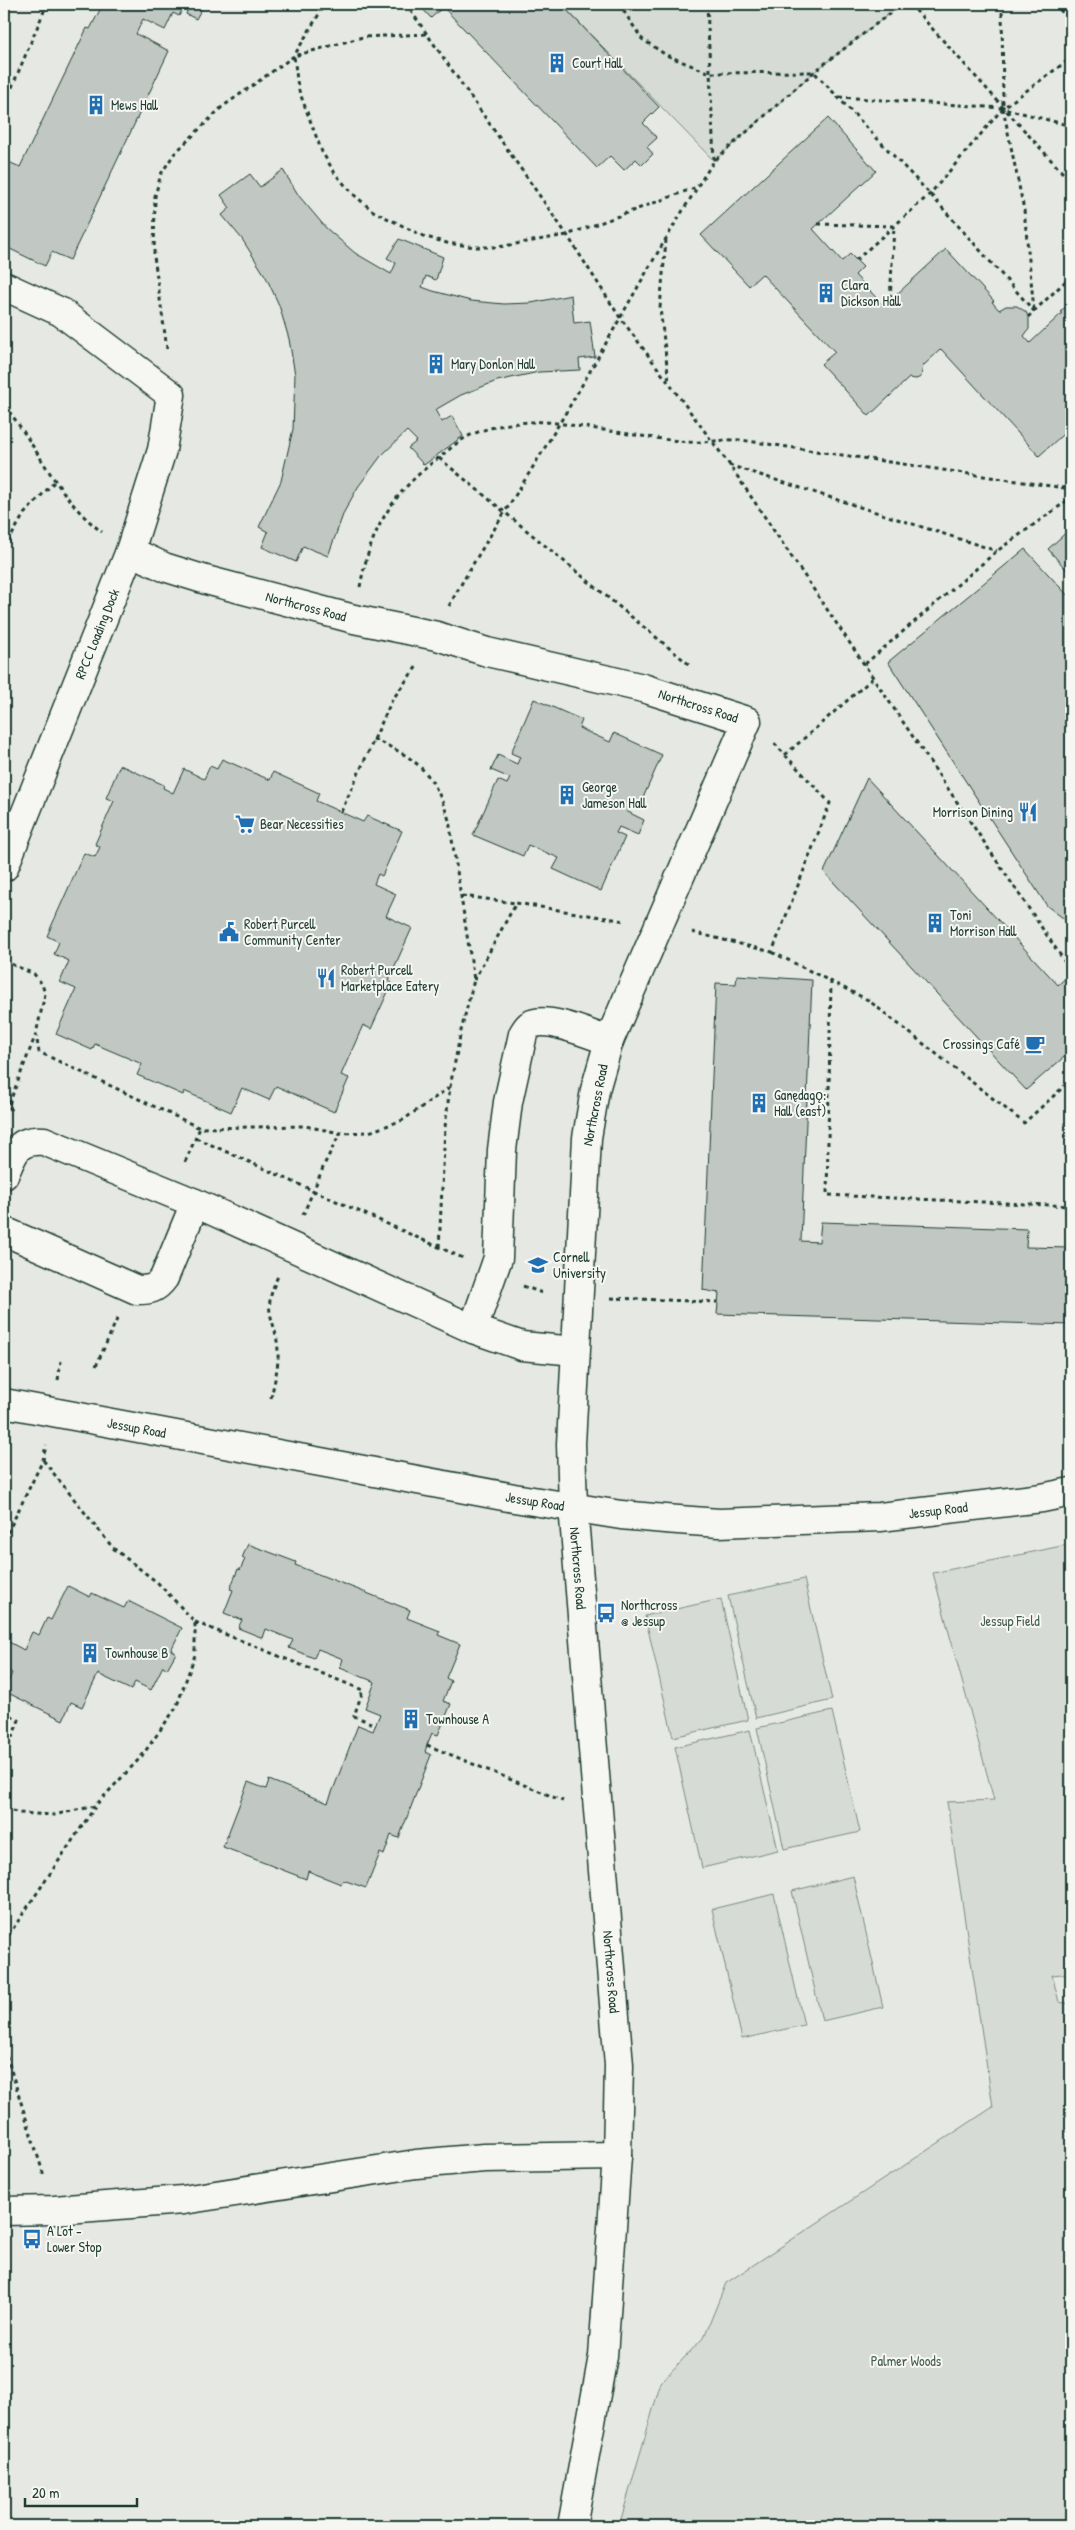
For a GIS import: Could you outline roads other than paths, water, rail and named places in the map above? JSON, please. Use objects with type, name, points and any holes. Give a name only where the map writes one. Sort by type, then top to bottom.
[{"type":"street","name":"RPCC Loading Dock","points":[[4,286],[61,312],[171,396],[162,450],[130,551],[4,867]]},
{"type":"street","name":"Northcross Road","points":[[130,551],[164,567],[206,580],[354,619],[437,636],[487,652],[643,688],[747,721],[609,1041],[595,1090],[587,1138],[571,1444],[573,1506],[619,2065],[617,2156],[602,2356],[572,2526]]},
{"type":"street","points":[[473,1329],[498,1258],[502,1150],[508,1102],[523,1034],[530,1025],[540,1022],[552,1022],[609,1041]]},
{"type":"street","points":[[4,1175],[15,1150],[23,1143],[32,1140],[44,1141],[195,1203],[473,1329],[522,1346],[575,1351]]},
{"type":"street","points":[[4,1231],[137,1290],[149,1290],[158,1286],[164,1278],[195,1203]]},
{"type":"street","name":"Jessup Road","points":[[4,1403],[514,1498],[621,1515],[719,1523],[880,1517],[1042,1498],[1071,1492]]},
{"type":"street","points":[[4,2211],[54,2210],[183,2200],[425,2163],[484,2158],[617,2156]]},
{"type":"place","name":"Court Hall","points":[[557,63]]},
{"type":"place","name":"Mews Hall","points":[[96,105]]},
{"type":"place","name":"Clara Dickson Hall","points":[[826,293]]},
{"type":"place","name":"Mary Donlon Hall","points":[[436,364]]},
{"type":"place","name":"George Jameson Hall","points":[[567,795]]},
{"type":"place","name":"Morrison Dining","points":[[1028,812]]},
{"type":"place","name":"Bear Necessities","points":[[245,824]]},
{"type":"place","name":"Toni Morrison Hall","points":[[935,923]]},
{"type":"place","name":"Robert Purcell Community Center","points":[[229,932]]},
{"type":"place","name":"Robert Purcell Marketplace Eatery","points":[[326,978]]},
{"type":"place","name":"Crossings Café","points":[[1035,1044]]},
{"type":"place","name":"Ganędagǫ: Hall (east)","points":[[759,1103]]},
{"type":"place","name":"Cornell University","points":[[538,1265]]},
{"type":"place","name":"Northcross @ Jessup","points":[[606,1613]]},
{"type":"place","name":"Townhouse B","points":[[90,1653]]},
{"type":"place","name":"Townhouse A","points":[[411,1719]]},
{"type":"place","name":"A Lot - Lower Stop","points":[[32,2239]]},
{"type":"park label","name":"Jessup Field","points":[[1010,1621]]},
{"type":"park label","name":"Palmer Woods","points":[[906,2361]]}]
